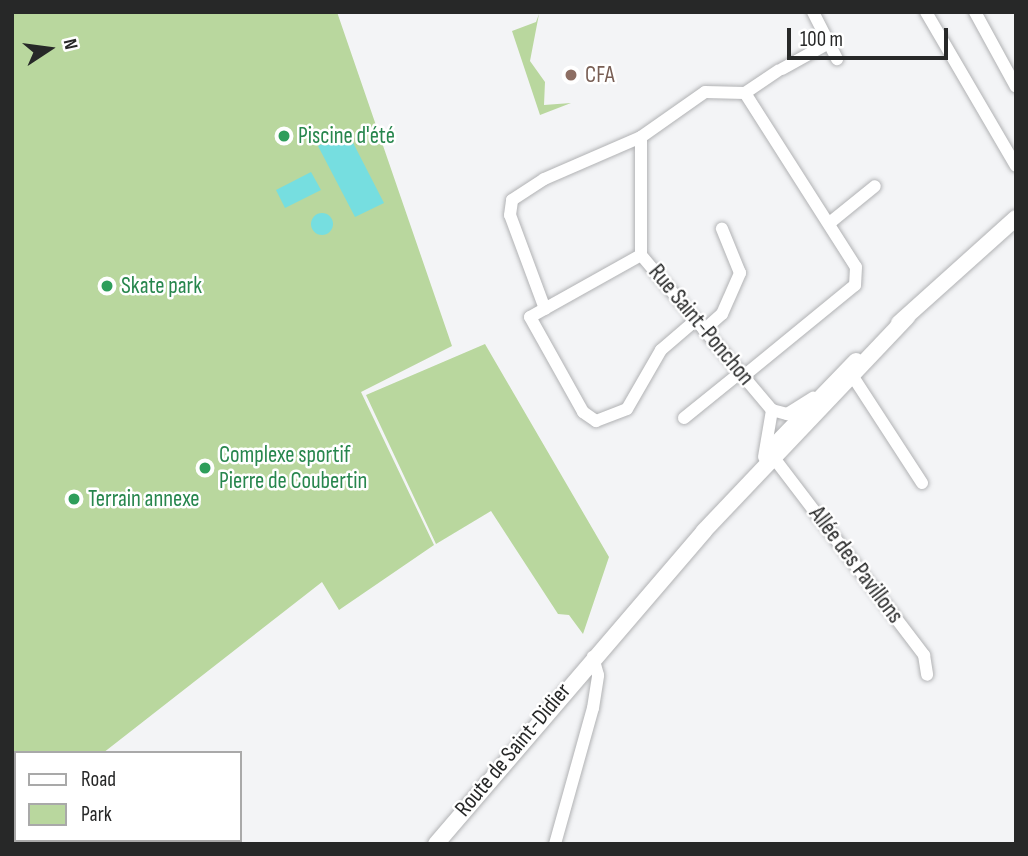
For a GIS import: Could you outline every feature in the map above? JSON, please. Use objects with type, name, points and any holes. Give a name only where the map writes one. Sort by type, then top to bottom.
[{"type":"main road","points":[[774,455],[815,418],[851,373],[907,317],[1016,218]]},
{"type":"main road","points":[[774,455],[778,419],[851,373]]},
{"type":"main road","name":"Route de Saint-Didier","points":[[436,844],[593,657],[774,455]]},
{"type":"street","points":[[813,12],[837,58]]},
{"type":"street","points":[[926,12],[1016,166]]},
{"type":"street","points":[[975,12],[1016,87]]},
{"type":"street","points":[[545,309],[510,215],[512,200],[520,191],[641,137],[705,92],[746,93],[780,70],[829,43]]},
{"type":"street","points":[[684,418],[857,281],[832,220],[746,93]]},
{"type":"street","name":"Rue Saint-Ponchon","points":[[641,137],[641,255],[778,419]]},
{"type":"street","points":[[832,220],[875,186]]},
{"type":"street","points":[[641,255],[530,317],[531,328],[583,412],[596,421],[627,410],[662,349],[722,314],[740,273],[722,229]]},
{"type":"street","points":[[851,373],[922,483]]},
{"type":"street","points":[[778,419],[815,418]]},
{"type":"street","name":"Allée des Pavillons","points":[[774,455],[924,655],[927,676]]},
{"type":"street","points":[[555,844],[593,708],[598,675],[593,657]]},
{"type":"green space","name":"Complexe sportif Pierre de Coubertin","points":[[12,12],[337,12],[452,346],[361,392],[434,545],[339,610],[322,582],[106,751],[14,751],[12,823]]},
{"type":"green space","points":[[539,14],[530,61],[545,82],[544,105],[571,103],[540,115],[512,31],[536,22]]},
{"type":"green space","points":[[485,344],[609,557],[583,634],[569,615],[558,614],[491,511],[436,544],[366,395]]},
{"type":"water","points":[[347,131],[384,203],[355,217],[318,146]]},
{"type":"water","points":[[311,172],[321,190],[285,208],[276,190]]},
{"type":"water","points":[[322,213],[330,216],[333,224],[330,232],[322,235],[314,232],[311,224],[314,216]]},
{"type":"place","name":"CFA","points":[[571,75]]},
{"type":"place","name":"Piscine d'été","points":[[284,136]]},
{"type":"place","name":"Skate park","points":[[107,286]]},
{"type":"place","name":"Complexe sportif Pierre de Coubertin","points":[[205,468]]},
{"type":"place","name":"Terrain annexe","points":[[74,499]]}]
